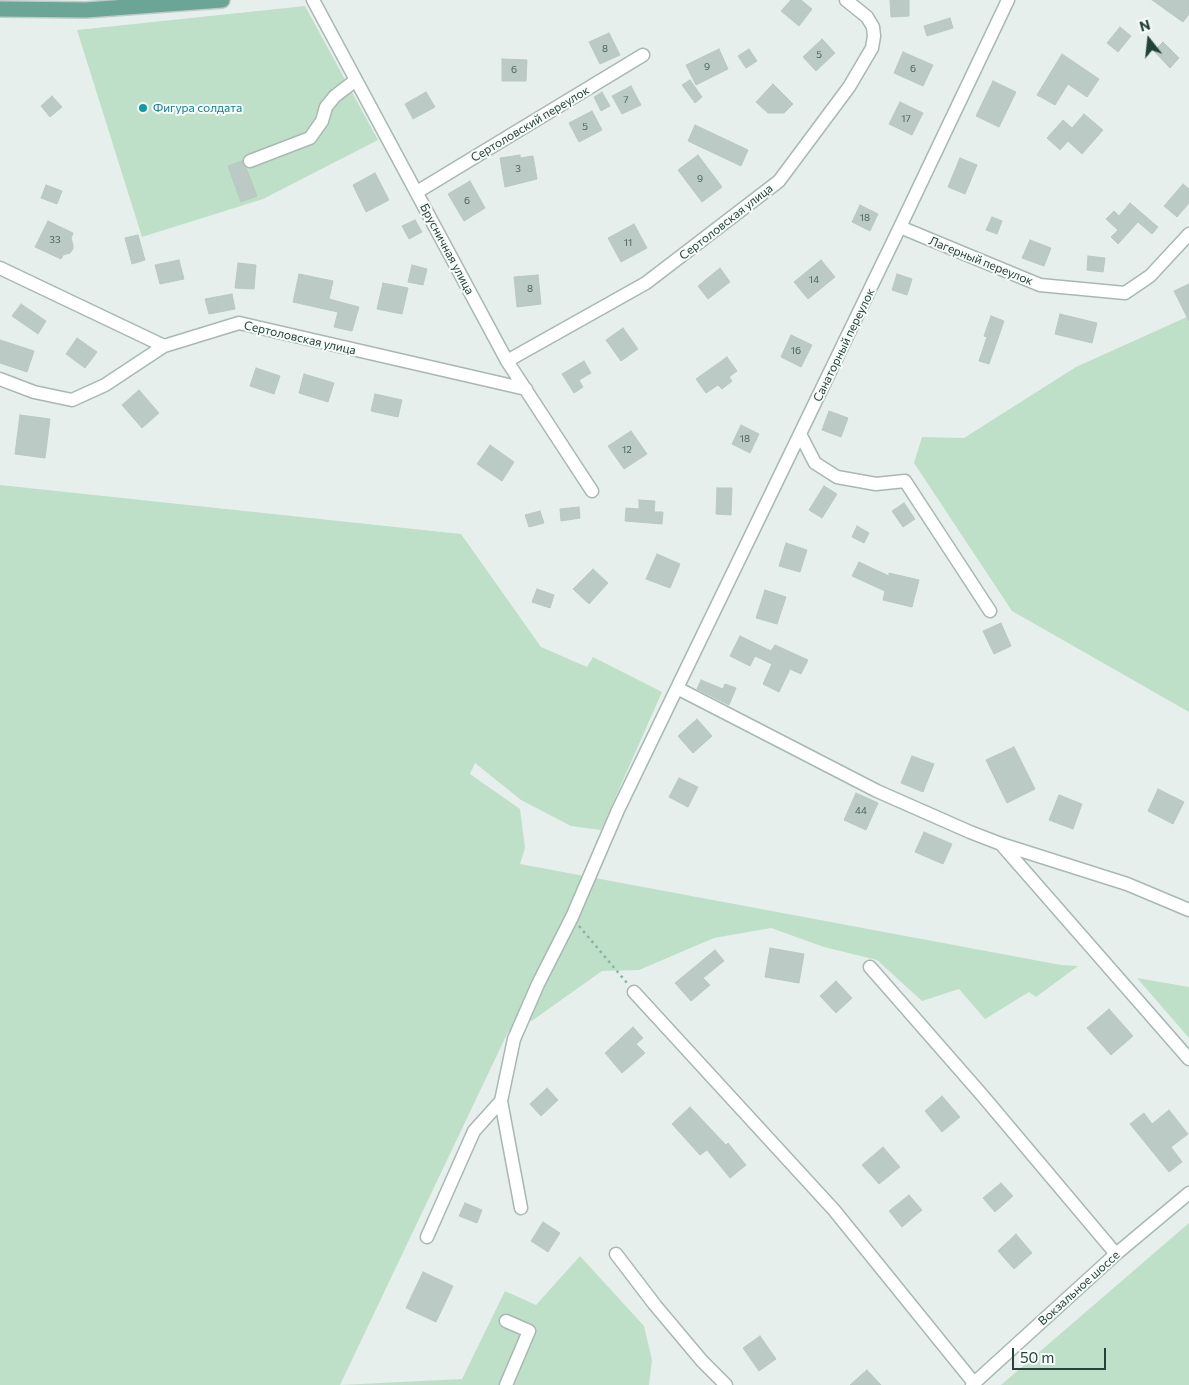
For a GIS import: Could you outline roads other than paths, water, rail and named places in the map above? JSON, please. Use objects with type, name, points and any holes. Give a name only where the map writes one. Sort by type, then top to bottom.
[{"type":"main road","points":[[0,9],[86,10],[222,0]]},
{"type":"street","name":"Брусничная улица","points":[[312,0],[507,360],[592,491]]},
{"type":"street","name":"Сертоловская улица","points":[[507,360],[646,283],[779,180],[849,87],[872,48],[873,27],[867,16],[846,0]]},
{"type":"street","name":"Санаторный переулок","points":[[500,1101],[514,1039],[538,984],[572,917],[618,810],[900,228],[1008,0]]},
{"type":"street","name":"Сертоловский переулок","points":[[417,192],[643,55]]},
{"type":"street","points":[[250,161],[310,138],[322,121],[326,107],[335,96],[356,80]]},
{"type":"street","name":"Лагерный переулок","points":[[900,228],[1040,285],[1125,293],[1150,276],[1189,234]]},
{"type":"street","points":[[0,268],[164,346]]},
{"type":"street","name":"Сертоловская улица","points":[[0,379],[34,392],[72,400],[105,385],[164,346],[239,323],[526,389]]},
{"type":"street","points":[[800,434],[815,463],[837,477],[876,484],[905,481],[990,611]]},
{"type":"street","points":[[677,688],[876,791],[1001,844],[1127,884],[1189,910]]},
{"type":"street","points":[[1001,844],[1189,1059]]},
{"type":"street","points":[[870,967],[982,1095],[1116,1254]]},
{"type":"street","points":[[634,992],[834,1210],[973,1384]]},
{"type":"street","points":[[500,1101],[521,1208]]},
{"type":"street","points":[[428,1237],[474,1131],[500,1101]]},
{"type":"street","name":"Вокзальное шоссе","points":[[973,1384],[1116,1254],[1189,1193]]},
{"type":"street","points":[[616,1254],[655,1305],[702,1361],[726,1385]]},
{"type":"street","points":[[506,1321],[529,1331],[506,1385]]},
{"type":"place","name":"Фигура солдата","points":[[143,108]]}]
